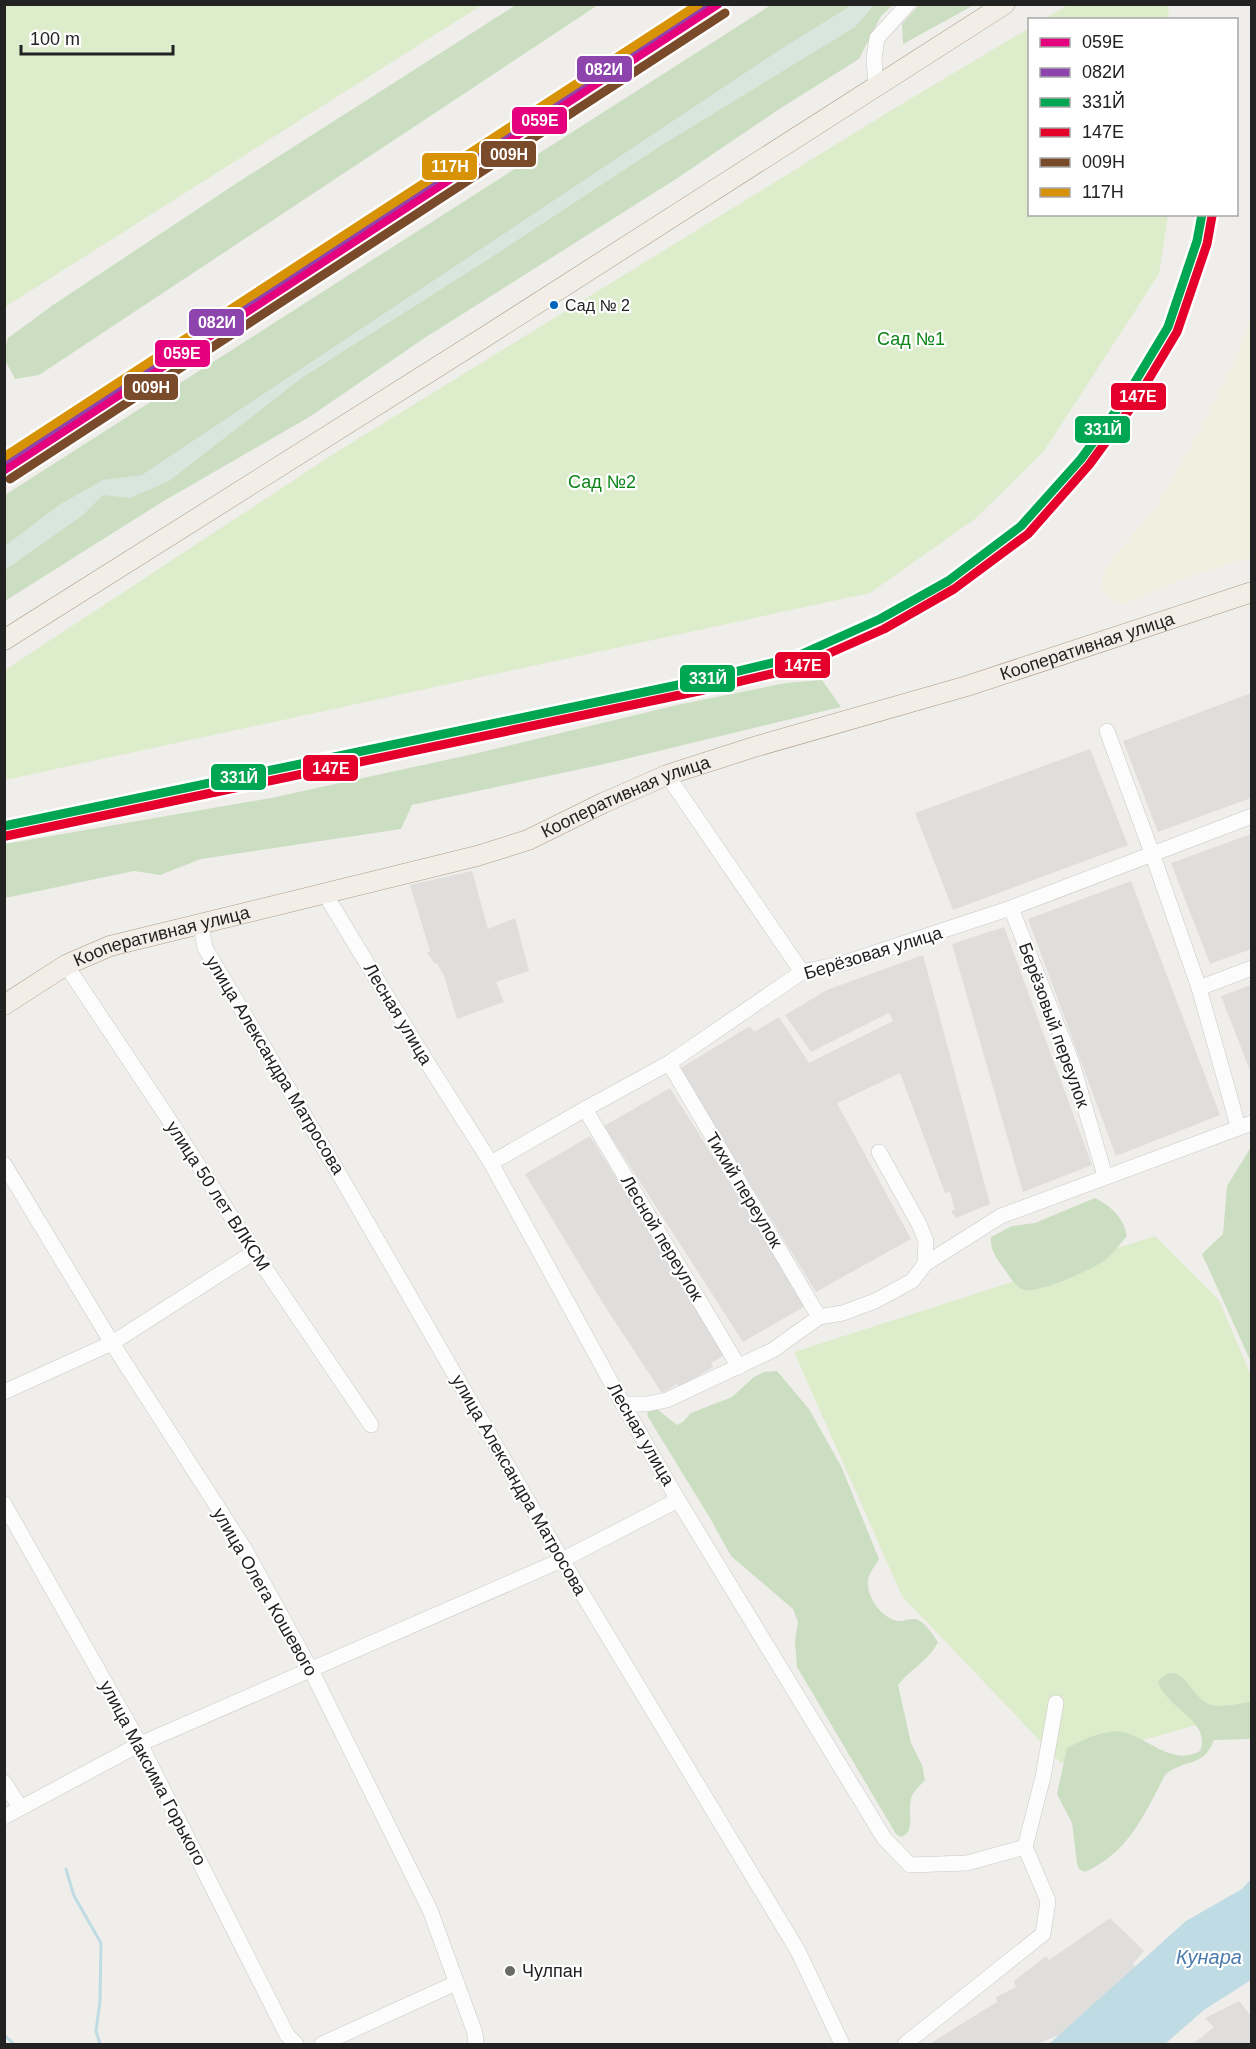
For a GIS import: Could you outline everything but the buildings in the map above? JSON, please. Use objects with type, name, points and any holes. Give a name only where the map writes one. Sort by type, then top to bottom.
[{"type":"main road","points":[[4,640],[1005,4]]},
{"type":"main road","name":"Кооперативная улица","points":[[4,1005],[66,965],[110,946],[477,856],[528,840],[667,775],[754,747],[967,686],[1251,592]]},
{"type":"street","points":[[876,87],[874,58],[878,38],[908,4]]},
{"type":"street","points":[[623,1404],[647,1404],[667,1400],[773,1350],[819,1317],[843,1313],[875,1301],[912,1281],[925,1264],[1001,1216],[1245,1125],[1152,853],[1107,731]]},
{"type":"street","points":[[667,775],[802,972]]},
{"type":"street","name":"Берёзовая улица","points":[[491,1163],[669,1063],[802,972],[844,963],[1011,908],[1251,816]]},
{"type":"street","name":"Лесная улица","points":[[326,894],[425,1059],[491,1163],[678,1500],[884,1838],[910,1865],[967,1863],[1025,1847]]},
{"type":"street","name":"Берёзовый переулок","points":[[1011,908],[1072,1063],[1105,1176]]},
{"type":"street","name":"улица Александра Матросова","points":[[201,925],[205,948],[335,1167],[562,1560],[798,1951],[842,2044]]},
{"type":"street","name":"улица 50 лет ВЛКСМ","points":[[66,965],[254,1252],[371,1425]]},
{"type":"street","points":[[1199,988],[1251,968]]},
{"type":"street","name":"Тихий переулок","points":[[669,1063],[819,1317]]},
{"type":"street","name":"Лесной переулок","points":[[585,1109],[739,1367]]},
{"type":"street","points":[[879,1152],[926,1241],[925,1264]]},
{"type":"street","name":"улица Олега Кошевого","points":[[6,1171],[112,1343],[243,1548],[310,1668],[430,1910],[475,2033],[476,2044]]},
{"type":"street","points":[[4,1392],[112,1343],[254,1252]]},
{"type":"street","points":[[4,1817],[140,1744],[562,1560],[678,1500]]},
{"type":"street","name":"улица Максима Горького","points":[[4,1504],[140,1744],[287,2035],[296,2044]]},
{"type":"street","points":[[905,2044],[1043,1934],[1048,1901],[1025,1847],[1038,1797],[1056,1703]]},
{"type":"street","points":[[4,1782],[20,1807]]},
{"type":"street","points":[[322,2044],[456,1983]]},
{"type":"shaded area","points":[[852,5],[874,5],[855,27],[662,145],[303,377],[169,481],[130,498],[103,495],[83,515],[5,570],[5,546],[59,505],[103,480],[142,475],[784,47]]},
{"type":"shaded area","points":[[1251,693],[1251,798],[1158,832],[1123,741]]},
{"type":"shaded area","points":[[1090,749],[1128,845],[953,910],[915,813]]},
{"type":"shaded area","points":[[1251,834],[1251,949],[1210,964],[1171,863]]},
{"type":"shaded area","points":[[472,871],[488,929],[515,918],[529,971],[496,982],[504,1002],[457,1019],[444,976],[437,963],[435,964],[427,953],[430,951],[410,885]]},
{"type":"shaded area","points":[[1131,881],[1220,1115],[1116,1156],[1028,919]]},
{"type":"shaded area","points":[[1004,927],[1092,1165],[1023,1192],[952,944]]},
{"type":"shaded area","points":[[923,955],[990,1204],[956,1218],[951,1211],[955,1210],[950,1192],[945,1193],[900,1073],[837,1103],[911,1239],[816,1292],[679,1069],[750,1026],[754,1032],[779,1017],[809,1063],[893,1021],[889,1013],[811,1052],[785,1015],[827,990]]},
{"type":"shaded area","points":[[1252,985],[1251,1073],[1221,996]]},
{"type":"shaded area","points":[[670,1088],[807,1305],[743,1342],[604,1126]]},
{"type":"shaded area","points":[[590,1136],[726,1354],[711,1363],[713,1367],[679,1387],[677,1384],[662,1393],[606,1308],[525,1174]]},
{"type":"shaded area","points":[[1110,1918],[1144,1951],[1133,1964],[1141,1977],[1094,2019],[1038,2044],[929,2044],[997,2002],[996,1997],[1016,1987],[1014,1981],[1046,1956],[1049,1960]]},
{"type":"shaded area","points":[[1239,2001],[1251,2016],[1251,2044],[1193,2044],[1214,2027],[1205,2018]]},
{"type":"green space","points":[[5,4],[482,4],[482,5],[5,307]]},
{"type":"green space","points":[[1070,4],[1168,5],[1169,18],[1046,18]]},
{"type":"green space","points":[[516,5],[598,5],[39,375],[15,379],[5,360],[8,338],[53,305],[246,177]]},
{"type":"green space","points":[[771,5],[893,5],[881,16],[859,59],[676,179],[423,339],[311,416],[162,502],[5,601],[5,495]]},
{"type":"green space","points":[[919,5],[974,5],[903,44],[902,24]]},
{"type":"green space","points":[[1028,29],[1028,216],[1168,216],[1159,274],[1044,451],[975,519],[870,593],[5,780],[5,670],[335,453]]},
{"type":"green space","points":[[1251,318],[1251,557],[1184,579],[1123,604],[1104,595],[1101,578],[1113,558],[1157,506],[1200,430],[1237,356]]},
{"type":"green space","points":[[822,680],[841,707],[609,763],[412,805],[401,829],[201,859],[160,875],[134,871],[5,898],[5,844],[271,798],[478,753],[677,705],[786,683]]},
{"type":"green space","points":[[1251,1147],[1251,1362],[1202,1254],[1223,1234],[1227,1186]]},
{"type":"green space","points":[[1095,1198],[1111,1209],[1123,1224],[1127,1236],[1116,1249],[1108,1258],[1078,1275],[1031,1290],[1018,1287],[995,1255],[991,1237],[1012,1226],[1035,1223]]},
{"type":"green space","points":[[1155,1236],[1219,1300],[1251,1376],[1251,1703],[1211,1721],[1061,1763],[902,1596],[794,1352]]},
{"type":"green space","points":[[777,1371],[809,1409],[841,1466],[879,1559],[868,1580],[872,1599],[886,1616],[892,1619],[920,1621],[938,1642],[935,1648],[898,1685],[911,1743],[922,1765],[925,1780],[912,1796],[909,1830],[901,1837],[896,1834],[797,1667],[795,1641],[798,1622],[793,1609],[731,1556],[648,1417],[647,1412],[650,1408],[658,1410],[677,1425],[691,1413],[732,1397],[754,1377],[764,1372]]},
{"type":"green space","points":[[1169,1673],[1181,1676],[1203,1701],[1209,1704],[1224,1706],[1251,1702],[1251,1739],[1214,1740],[1210,1749],[1199,1759],[1179,1766],[1165,1775],[1134,1831],[1113,1854],[1085,1872],[1079,1869],[1072,1823],[1057,1794],[1067,1748],[1095,1735],[1119,1732],[1135,1736],[1171,1754],[1181,1756],[1200,1751],[1202,1741],[1195,1723],[1170,1700],[1158,1682]]},
{"type":"water","name":"Кунара","points":[[1251,1879],[1251,1980],[1204,2010],[1165,2044],[1049,2044],[1186,1921],[1242,1889]]},
{"type":"waterway","points":[[66,1869],[74,1896],[101,1943],[100,2001],[96,2031],[100,2044]]},
{"type":"waterway","points":[[4,2035],[14,2044]]},
{"type":"transit line","name":"117Н","points":[[4,457],[699,4]]},
{"type":"transit line","name":"082И","points":[[4,461],[704,4]]},
{"type":"transit line","name":"059Е","points":[[4,470],[718,4]]},
{"type":"transit line","name":"009Н","points":[[10,479],[725,13]]},
{"type":"transit line","name":"331Й","points":[[4,826],[697,681],[793,658],[880,619],[948,581],[1021,526],[1081,459],[1126,397],[1168,327],[1197,241],[1202,216]]},
{"type":"transit line","name":"147Е","points":[[6,836],[699,691],[796,668],[884,629],[954,589],[1028,534],[1089,465],[1135,402],[1177,332],[1207,244],[1212,216]]},
{"type":"place","name":"Сад № 2","points":[[554,305]]},
{"type":"place","name":"Чулпан","points":[[510,1971]]},
{"type":"park label","name":"Сад №1","points":[[911,339]]},
{"type":"park label","name":"Сад №2","points":[[602,482]]}]
